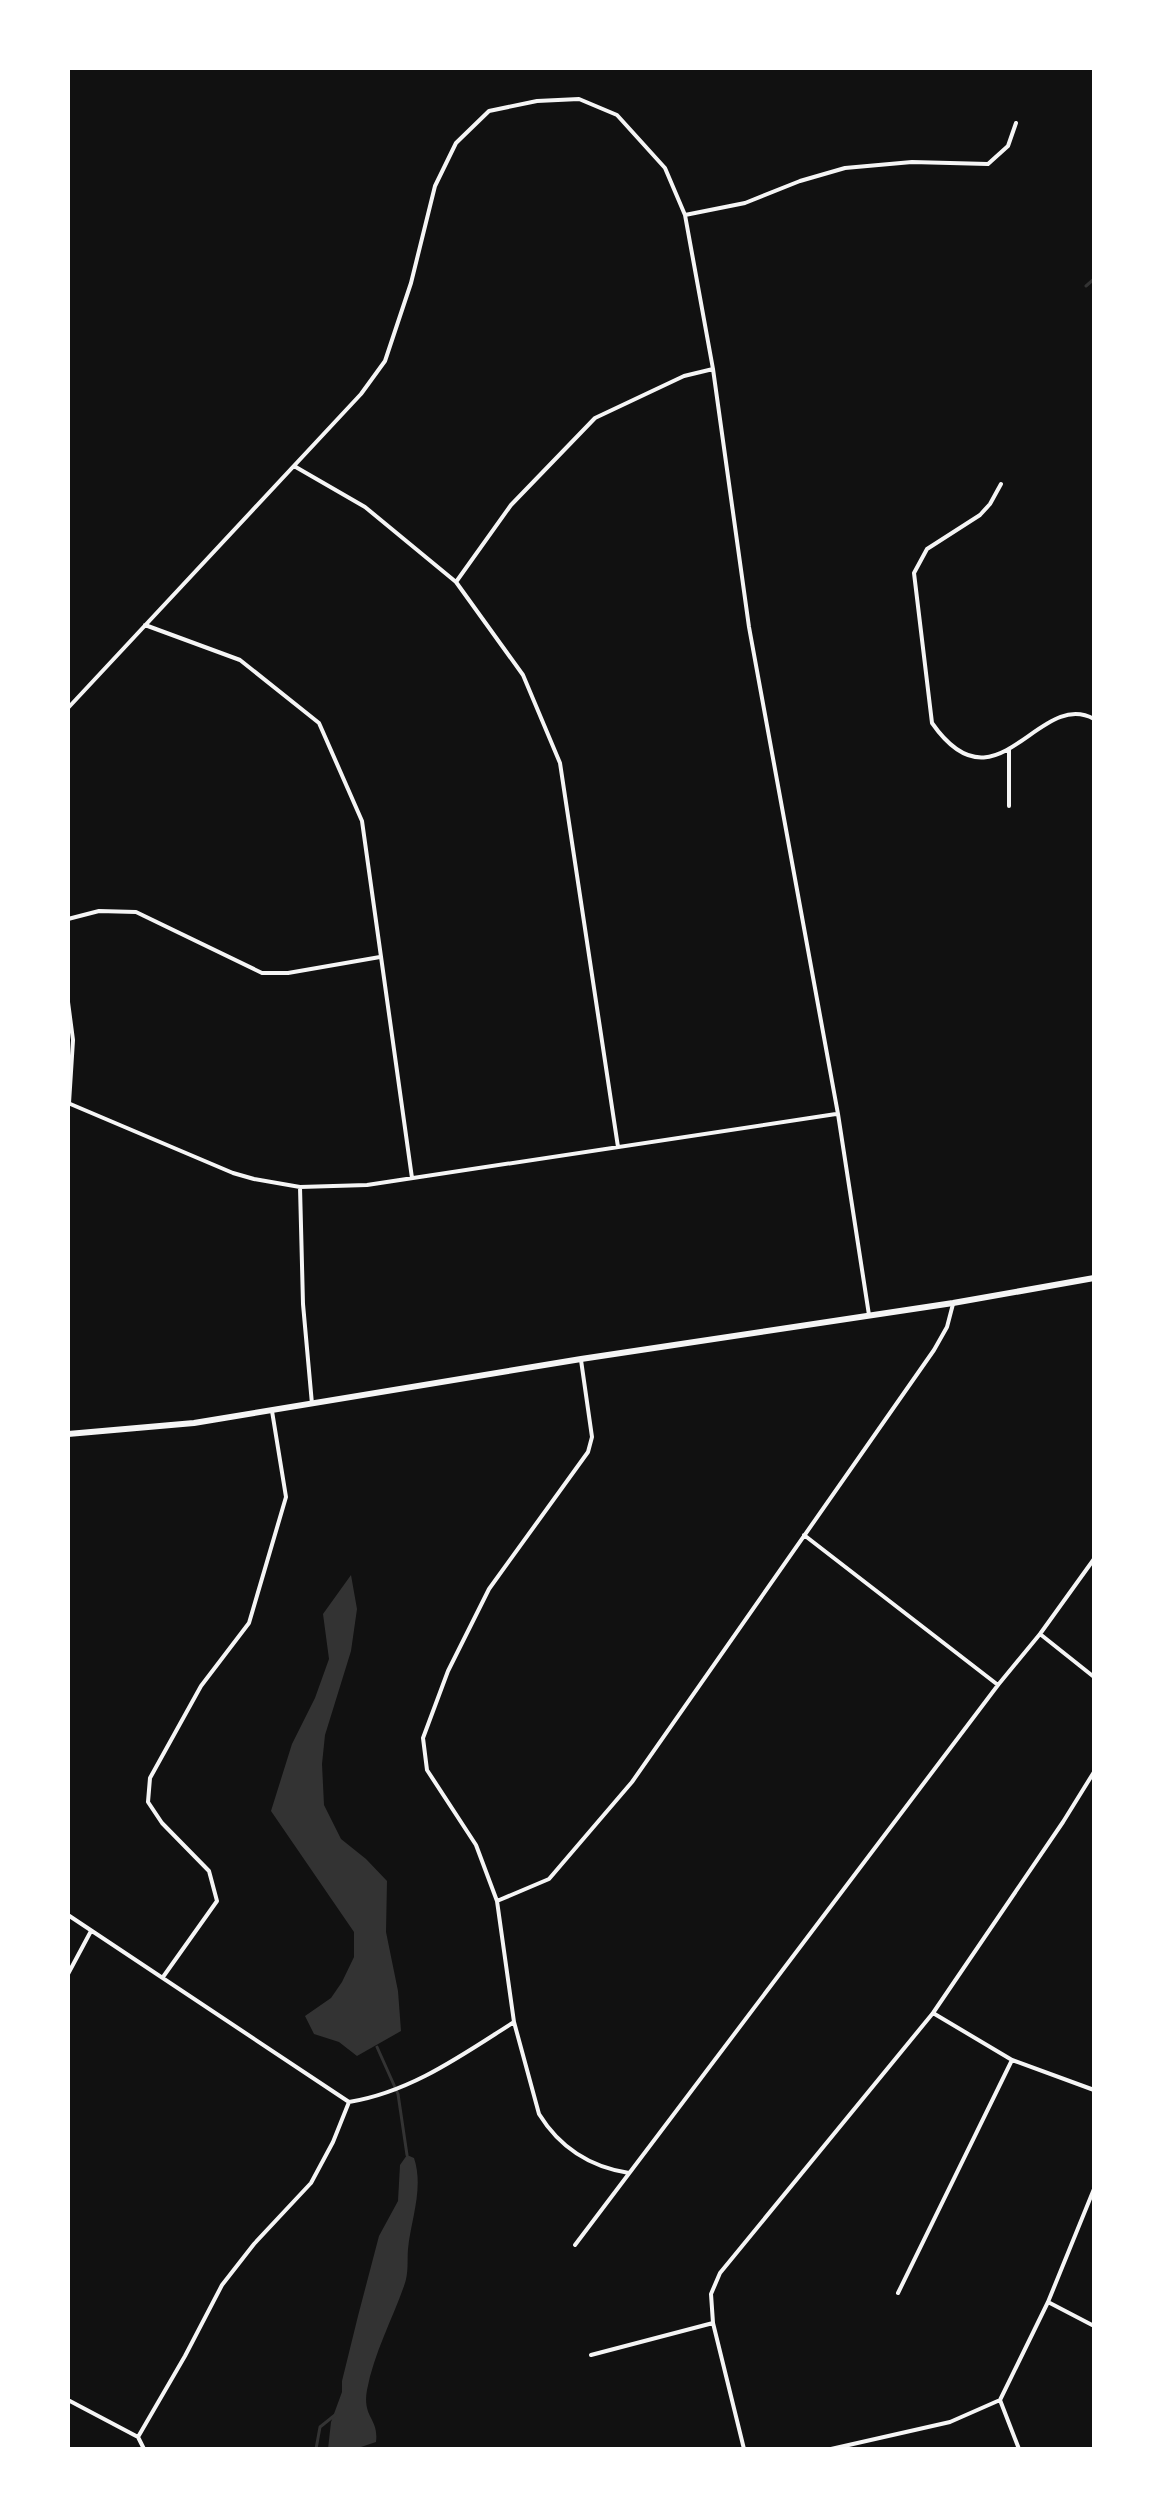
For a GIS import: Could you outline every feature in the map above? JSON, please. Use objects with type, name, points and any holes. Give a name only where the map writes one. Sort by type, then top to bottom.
[{"type":"street","points":[[68,708],[361,394],[385,361],[411,283],[435,186],[456,143],[489,111],[537,101],[579,99],[617,115],[665,168],[685,215],[713,369],[749,627],[838,1114],[869,1315]]},
{"type":"street","points":[[685,215],[745,203],[800,181],[845,168],[912,162],[988,164],[1008,146],[1016,123]]},
{"type":"street","points":[[456,582],[511,505],[595,418],[684,376],[713,369]]},
{"type":"street","points":[[294,466],[365,507],[456,582],[523,675],[560,763],[618,1147]]},
{"type":"street","points":[[1001,484],[980,515],[927,549],[914,573],[932,723],[945,742],[968,755],[985,758],[1009,750],[1061,715],[1094,719]]},
{"type":"street","points":[[145,625],[240,660],[319,723],[362,821],[412,1178]]},
{"type":"street","points":[[1009,750],[1009,806]]},
{"type":"street","points":[[68,919],[99,911],[136,912],[262,973],[288,973],[380,957]]},
{"type":"street","points":[[68,1002],[73,1040],[69,1103],[233,1173],[274,1184],[300,1187],[367,1185],[838,1114]]},
{"type":"street","points":[[300,1187],[303,1304],[312,1404]]},
{"type":"street","points":[[68,1434],[190,1424],[1094,1278]]},
{"type":"street","points":[[497,1901],[549,1879],[622,1794],[941,1341],[953,1303]]},
{"type":"street","points":[[581,1359],[592,1437],[588,1452],[489,1589],[448,1671],[423,1738],[427,1770],[476,1845],[497,1901],[514,2022],[539,2114],[547,2127],[570,2150],[614,2171],[629,2173]]},
{"type":"street","points":[[163,1977],[217,1901],[209,1871],[162,1823],[148,1802],[150,1778],[201,1686],[249,1623],[286,1497],[272,1411]]},
{"type":"street","points":[[68,1458],[68,1500]]},
{"type":"street","points":[[804,1535],[998,1685]]},
{"type":"street","points":[[575,2245],[1094,1559]]},
{"type":"street","points":[[1040,1634],[1094,1677]]},
{"type":"street","points":[[744,2449],[713,2323],[711,2294],[720,2273],[933,2013],[1094,1772]]},
{"type":"street","points":[[68,1915],[349,2102],[368,2099],[435,2073],[514,2022]]},
{"type":"street","points":[[68,1974],[91,1931]]},
{"type":"street","points":[[933,2013],[1012,2060],[1094,2090]]},
{"type":"street","points":[[898,2293],[1012,2060]]},
{"type":"street","points":[[138,2437],[222,2285],[254,2244],[311,2183],[333,2142],[349,2102]]},
{"type":"street","points":[[831,2449],[950,2422],[1000,2400],[1048,2302],[1094,2189]]},
{"type":"street","points":[[1048,2302],[1094,2326]]},
{"type":"street","points":[[591,2355],[713,2323]]},
{"type":"street","points":[[68,2400],[138,2437],[144,2449]]},
{"type":"street","points":[[1000,2400],[1019,2449]]},
{"type":"shaded area","points":[[351,1575],[357,1609],[351,1651],[325,1735],[322,1764],[324,1805],[341,1839],[387,1881],[386,1932],[398,1991],[401,2031],[357,2056],[339,2042],[314,2034],[305,2016],[331,1998],[342,1982],[354,1957],[354,1932],[271,1811],[292,1744],[315,1698],[329,1659],[323,1614]]},
{"type":"shaded area","points":[[407,2155],[414,2158],[418,2181],[407,2276],[370,2376],[366,2399],[376,2442],[355,2449],[328,2449],[331,2422],[342,2392],[342,2381],[379,2236],[398,2201],[400,2165]]},
{"type":"waterway","points":[[1086,286],[1094,279]]},
{"type":"waterway","points":[[377,2047],[398,2094],[407,2155]]},
{"type":"waterway","points":[[316,2449],[320,2427],[335,2415]]}]
